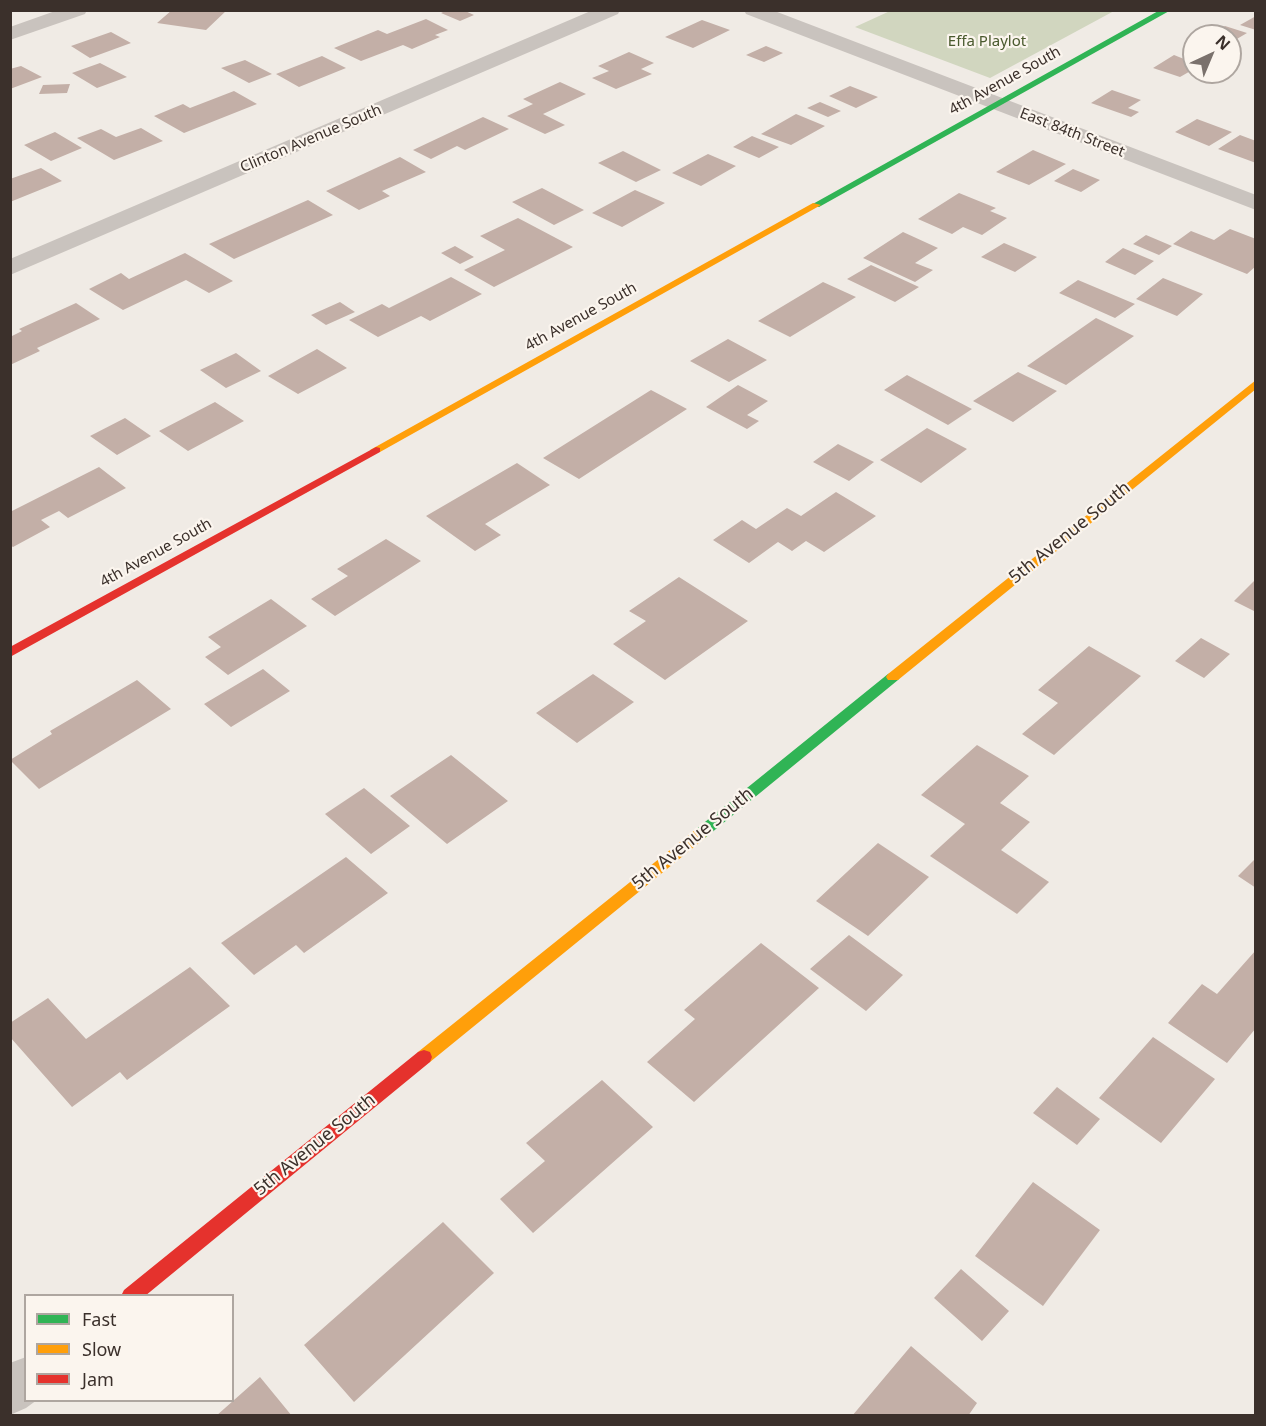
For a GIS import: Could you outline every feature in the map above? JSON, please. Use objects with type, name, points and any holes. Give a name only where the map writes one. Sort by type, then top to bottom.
[{"type":"street","points":[[10,34],[78,10]]},
{"type":"street","name":"Clinton Avenue South","points":[[10,268],[611,10]]},
{"type":"street","name":"East 84th Street","points":[[753,10],[1256,203]]},
{"type":"street","name":"4th Avenue South","points":[[10,653],[1167,10]]},
{"type":"street","name":"5th Avenue South","points":[[132,1294],[1256,383]]},
{"type":"street","points":[[10,1392],[24,1382]]},
{"type":"green space","name":"Effa Playlot","points":[[890,11],[1114,11],[990,78],[855,27]]},
{"type":"building","points":[[172,10],[227,10],[206,30],[157,23]]},
{"type":"building","points":[[447,10],[463,10],[474,15],[460,21],[441,13]]},
{"type":"building","points":[[1256,16],[1256,30],[1242,24]]},
{"type":"building","points":[[426,19],[448,30],[435,35],[440,37],[412,49],[403,45],[361,61],[334,48],[378,30],[387,34]]},
{"type":"building","points":[[702,20],[730,30],[693,48],[665,37]]},
{"type":"building","points":[[111,32],[131,43],[90,58],[71,46]]},
{"type":"building","points":[[766,46],[783,53],[764,62],[746,55]]},
{"type":"building","points":[[629,52],[654,63],[641,69],[652,74],[616,89],[592,78],[609,71],[598,66]]},
{"type":"building","points":[[1174,55],[1182,58],[1182,76],[1180,77],[1153,68]]},
{"type":"building","points":[[322,56],[346,68],[299,87],[276,74]]},
{"type":"building","points":[[245,60],[272,74],[249,83],[221,68]]},
{"type":"building","points":[[100,63],[127,77],[97,88],[72,73]]},
{"type":"building","points":[[21,66],[42,77],[10,89],[10,69]]},
{"type":"building","points":[[560,82],[586,94],[543,114],[565,125],[545,134],[507,116],[533,104],[523,99]]},
{"type":"building","points":[[70,84],[67,93],[39,94],[43,85]]},
{"type":"building","points":[[850,86],[878,97],[856,108],[829,96]]},
{"type":"building","points":[[1112,90],[1141,100],[1128,108],[1139,112],[1131,117],[1091,103]]},
{"type":"building","points":[[234,91],[257,104],[184,133],[154,116],[183,104],[190,108]]},
{"type":"building","points":[[820,102],[841,111],[828,117],[807,108]]},
{"type":"building","points":[[796,114],[825,126],[791,145],[761,134]]},
{"type":"building","points":[[483,117],[509,129],[465,150],[457,146],[431,159],[413,150]]},
{"type":"building","points":[[1197,119],[1232,132],[1209,146],[1175,132]]},
{"type":"building","points":[[141,128],[163,141],[114,160],[77,138],[101,129],[116,137]]},
{"type":"building","points":[[55,132],[82,148],[51,161],[24,145]]},
{"type":"building","points":[[1240,135],[1256,141],[1256,163],[1218,149]]},
{"type":"building","points":[[752,136],[779,147],[759,158],[733,147]]},
{"type":"building","points":[[1033,150],[1066,164],[1029,185],[996,172]]},
{"type":"building","points":[[623,151],[661,170],[636,182],[598,163]]},
{"type":"building","points":[[708,154],[736,166],[701,186],[672,173]]},
{"type":"building","points":[[400,157],[426,172],[382,191],[390,196],[359,210],[326,191]]},
{"type":"building","points":[[41,168],[62,181],[10,202],[10,179]]},
{"type":"building","points":[[1073,169],[1100,180],[1081,192],[1054,181]]},
{"type":"building","points":[[542,188],[584,210],[554,225],[512,202]]},
{"type":"building","points":[[635,190],[665,203],[622,227],[592,213]]},
{"type":"building","points":[[959,193],[996,208],[990,211],[1007,218],[982,235],[963,227],[952,234],[918,219]]},
{"type":"building","points":[[308,200],[333,215],[234,259],[209,244]]},
{"type":"building","points":[[518,218],[573,247],[494,287],[464,270],[505,250],[480,236]]},
{"type":"building","points":[[1230,229],[1256,239],[1256,266],[1247,274],[1173,244],[1191,231],[1214,240]]},
{"type":"building","points":[[903,232],[938,248],[915,263],[933,270],[915,282],[863,258]]},
{"type":"building","points":[[1146,235],[1172,246],[1159,255],[1133,244]]},
{"type":"building","points":[[1004,243],[1037,257],[1015,272],[981,257]]},
{"type":"building","points":[[455,246],[474,257],[460,264],[441,253]]},
{"type":"building","points":[[1123,248],[1154,261],[1135,275],[1105,262]]},
{"type":"building","points":[[185,253],[233,281],[209,293],[186,280],[123,310],[89,289],[121,273],[129,279]]},
{"type":"building","points":[[871,265],[919,287],[895,302],[847,279]]},
{"type":"building","points":[[451,277],[482,294],[430,321],[421,316],[378,337],[349,320],[382,304],[389,308]]},
{"type":"building","points":[[1163,278],[1203,294],[1177,316],[1136,299]]},
{"type":"building","points":[[1078,280],[1135,304],[1115,318],[1059,293]]},
{"type":"building","points":[[823,282],[856,297],[790,337],[758,321]]},
{"type":"building","points":[[340,302],[355,312],[326,325],[311,315]]},
{"type":"building","points":[[76,303],[100,319],[37,348],[40,351],[10,365],[10,337],[22,331],[19,329]]},
{"type":"building","points":[[1096,318],[1134,336],[1066,385],[1027,366]]},
{"type":"building","points":[[728,339],[767,360],[729,382],[690,361]]},
{"type":"building","points":[[317,349],[347,368],[298,394],[268,376]]},
{"type":"building","points":[[236,353],[261,371],[226,388],[200,370]]},
{"type":"building","points":[[1018,372],[1057,391],[1013,422],[973,401]]},
{"type":"building","points":[[907,375],[972,409],[948,425],[884,390]]},
{"type":"building","points":[[738,385],[768,401],[747,415],[759,421],[747,429],[706,407]]},
{"type":"building","points":[[651,390],[687,409],[579,479],[543,458]]},
{"type":"building","points":[[215,402],[244,421],[188,451],[159,431]]},
{"type":"building","points":[[125,418],[151,436],[117,455],[90,436]]},
{"type":"building","points":[[927,428],[967,449],[921,483],[880,460]]},
{"type":"building","points":[[838,444],[874,462],[849,481],[813,462]]},
{"type":"building","points":[[517,463],[550,485],[485,524],[501,535],[475,551],[426,516]]},
{"type":"building","points":[[99,467],[126,488],[68,518],[59,511],[41,520],[50,527],[13,547],[10,545],[10,512]]},
{"type":"building","points":[[836,492],[876,516],[824,552],[806,541],[792,551],[778,542],[749,563],[713,540],[742,520],[756,529],[787,508],[801,516]]},
{"type":"building","points":[[386,539],[421,561],[335,616],[311,599],[348,576],[337,569]]},
{"type":"building","points":[[679,577],[748,621],[665,680],[613,644],[646,621],[629,611]]},
{"type":"building","points":[[1256,579],[1256,612],[1234,601]]},
{"type":"building","points":[[271,599],[307,626],[228,675],[205,657],[221,647],[208,637]]},
{"type":"building","points":[[1201,638],[1230,654],[1204,678],[1175,661]]},
{"type":"building","points":[[1089,646],[1141,676],[1054,755],[1022,734],[1058,703],[1038,690]]},
{"type":"building","points":[[263,669],[290,691],[231,727],[204,704]]},
{"type":"building","points":[[593,674],[634,702],[577,743],[536,713]]},
{"type":"building","points":[[137,680],[171,709],[39,789],[10,760],[52,734],[50,731]]},
{"type":"building","points":[[977,745],[1029,776],[1000,803],[1030,822],[1001,850],[1049,882],[1017,914],[930,856],[965,824],[921,795]]},
{"type":"building","points":[[451,755],[508,801],[447,844],[390,796]]},
{"type":"building","points":[[364,788],[410,826],[371,854],[325,814]]},
{"type":"building","points":[[878,843],[929,877],[868,936],[816,901]]},
{"type":"building","points":[[346,857],[388,893],[304,953],[296,945],[254,975],[221,943]]},
{"type":"building","points":[[1256,858],[1256,888],[1238,876]]},
{"type":"building","points":[[849,935],[903,975],[866,1011],[810,969]]},
{"type":"building","points":[[761,943],[819,988],[694,1102],[647,1062],[695,1019],[684,1010]]},
{"type":"building","points":[[1256,950],[1256,1028],[1227,1063],[1168,1023],[1202,984],[1217,994]]},
{"type":"building","points":[[190,967],[230,1006],[127,1080],[120,1072],[72,1107],[10,1037],[10,1023],[48,998],[86,1039]]},
{"type":"building","points":[[1153,1037],[1215,1079],[1161,1143],[1099,1098]]},
{"type":"building","points":[[602,1080],[653,1127],[533,1233],[500,1199],[545,1161],[526,1143]]},
{"type":"building","points":[[1057,1087],[1100,1119],[1077,1145],[1033,1113]]},
{"type":"building","points":[[1033,1182],[1100,1230],[1043,1306],[975,1256]]},
{"type":"building","points":[[443,1222],[494,1273],[354,1402],[304,1345]]},
{"type":"building","points":[[961,1269],[1009,1311],[982,1341],[934,1298]]},
{"type":"building","points":[[911,1346],[977,1403],[968,1416],[852,1416]]},
{"type":"building","points":[[260,1377],[292,1416],[216,1416]]},
{"type":"traffic: fast","points":[[816,205],[1167,10]]},
{"type":"traffic: fast","points":[[700,834],[893,677]]},
{"type":"traffic: slow","points":[[376,450],[816,205]]},
{"type":"traffic: slow","points":[[893,677],[1256,383]]},
{"type":"traffic: slow","points":[[424,1057],[700,834]]},
{"type":"traffic: jam","points":[[10,653],[376,450]]},
{"type":"traffic: jam","points":[[132,1294],[424,1057]]}]
